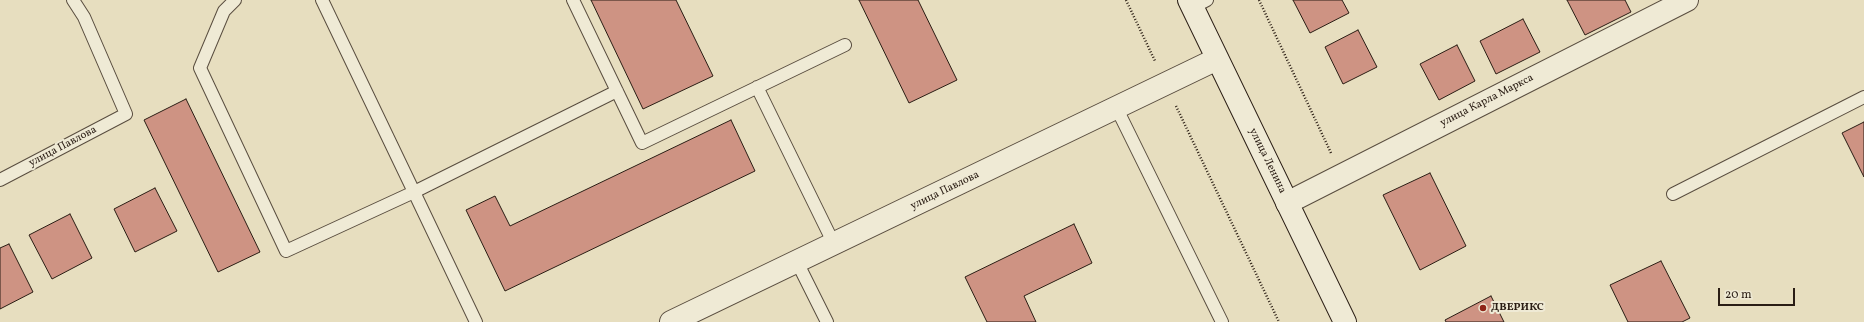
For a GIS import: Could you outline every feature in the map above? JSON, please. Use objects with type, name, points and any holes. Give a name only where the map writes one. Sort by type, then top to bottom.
[{"type":"street","name":"улица Карла Маркса","points":[[1287,203],[1687,0]]},
{"type":"street","name":"улица Ленина","points":[[1196,3],[1217,59],[1345,322]]},
{"type":"street","name":"улица Павлова","points":[[671,322],[1117,109],[1217,59]]},
{"type":"lane","name":"улица Павлова","points":[[0,180],[126,114],[84,17],[73,0]]},
{"type":"lane","points":[[235,0],[224,11],[200,68],[286,251],[414,192],[617,91]]},
{"type":"lane","points":[[322,0],[476,322]]},
{"type":"lane","points":[[573,0],[642,143],[845,45]]},
{"type":"lane","points":[[757,87],[834,244]]},
{"type":"lane","points":[[1673,194],[1864,97]]},
{"type":"lane","points":[[1117,109],[1222,322]]},
{"type":"lane","points":[[797,262],[827,322]]},
{"type":"path","points":[[1126,0],[1279,322]]},
{"type":"path","points":[[1259,0],[1341,175]]},
{"type":"building","points":[[591,0],[676,0],[713,76],[643,109]]},
{"type":"building","points":[[859,0],[918,0],[957,80],[909,103]]},
{"type":"building","points":[[1293,0],[1342,0],[1349,13],[1310,33]]},
{"type":"building","points":[[1567,0],[1625,0],[1631,12],[1585,35]]},
{"type":"building","points":[[1523,19],[1540,52],[1496,74],[1480,41]]},
{"type":"building","points":[[1358,30],[1377,67],[1343,84],[1325,47]]},
{"type":"building","points":[[1457,45],[1475,81],[1439,100],[1420,64]]},
{"type":"building","points":[[186,99],[260,252],[218,272],[144,120]]},
{"type":"building","points":[[731,120],[755,171],[505,291],[466,210],[495,196],[510,226]]},
{"type":"building","points":[[1864,122],[1864,177],[1842,133]]},
{"type":"building","points":[[1430,173],[1466,246],[1420,270],[1383,195]]},
{"type":"building","points":[[155,188],[177,231],[135,252],[114,209]]},
{"type":"building","points":[[70,214],[92,258],[52,279],[29,235]]},
{"type":"building","points":[[1074,224],[1092,263],[1024,296],[1036,322],[987,322],[965,277]]},
{"type":"building","points":[[9,244],[33,292],[0,309],[0,248]]},
{"type":"building","points":[[1661,261],[1690,318],[1682,322],[1628,322],[1610,285]]},
{"type":"building","name":"ДВЕРИКС","points":[[1491,296],[1504,322],[1446,322],[1445,320]]},
{"type":"place","name":"ДВЕРИКС","points":[[1483,308]]}]
